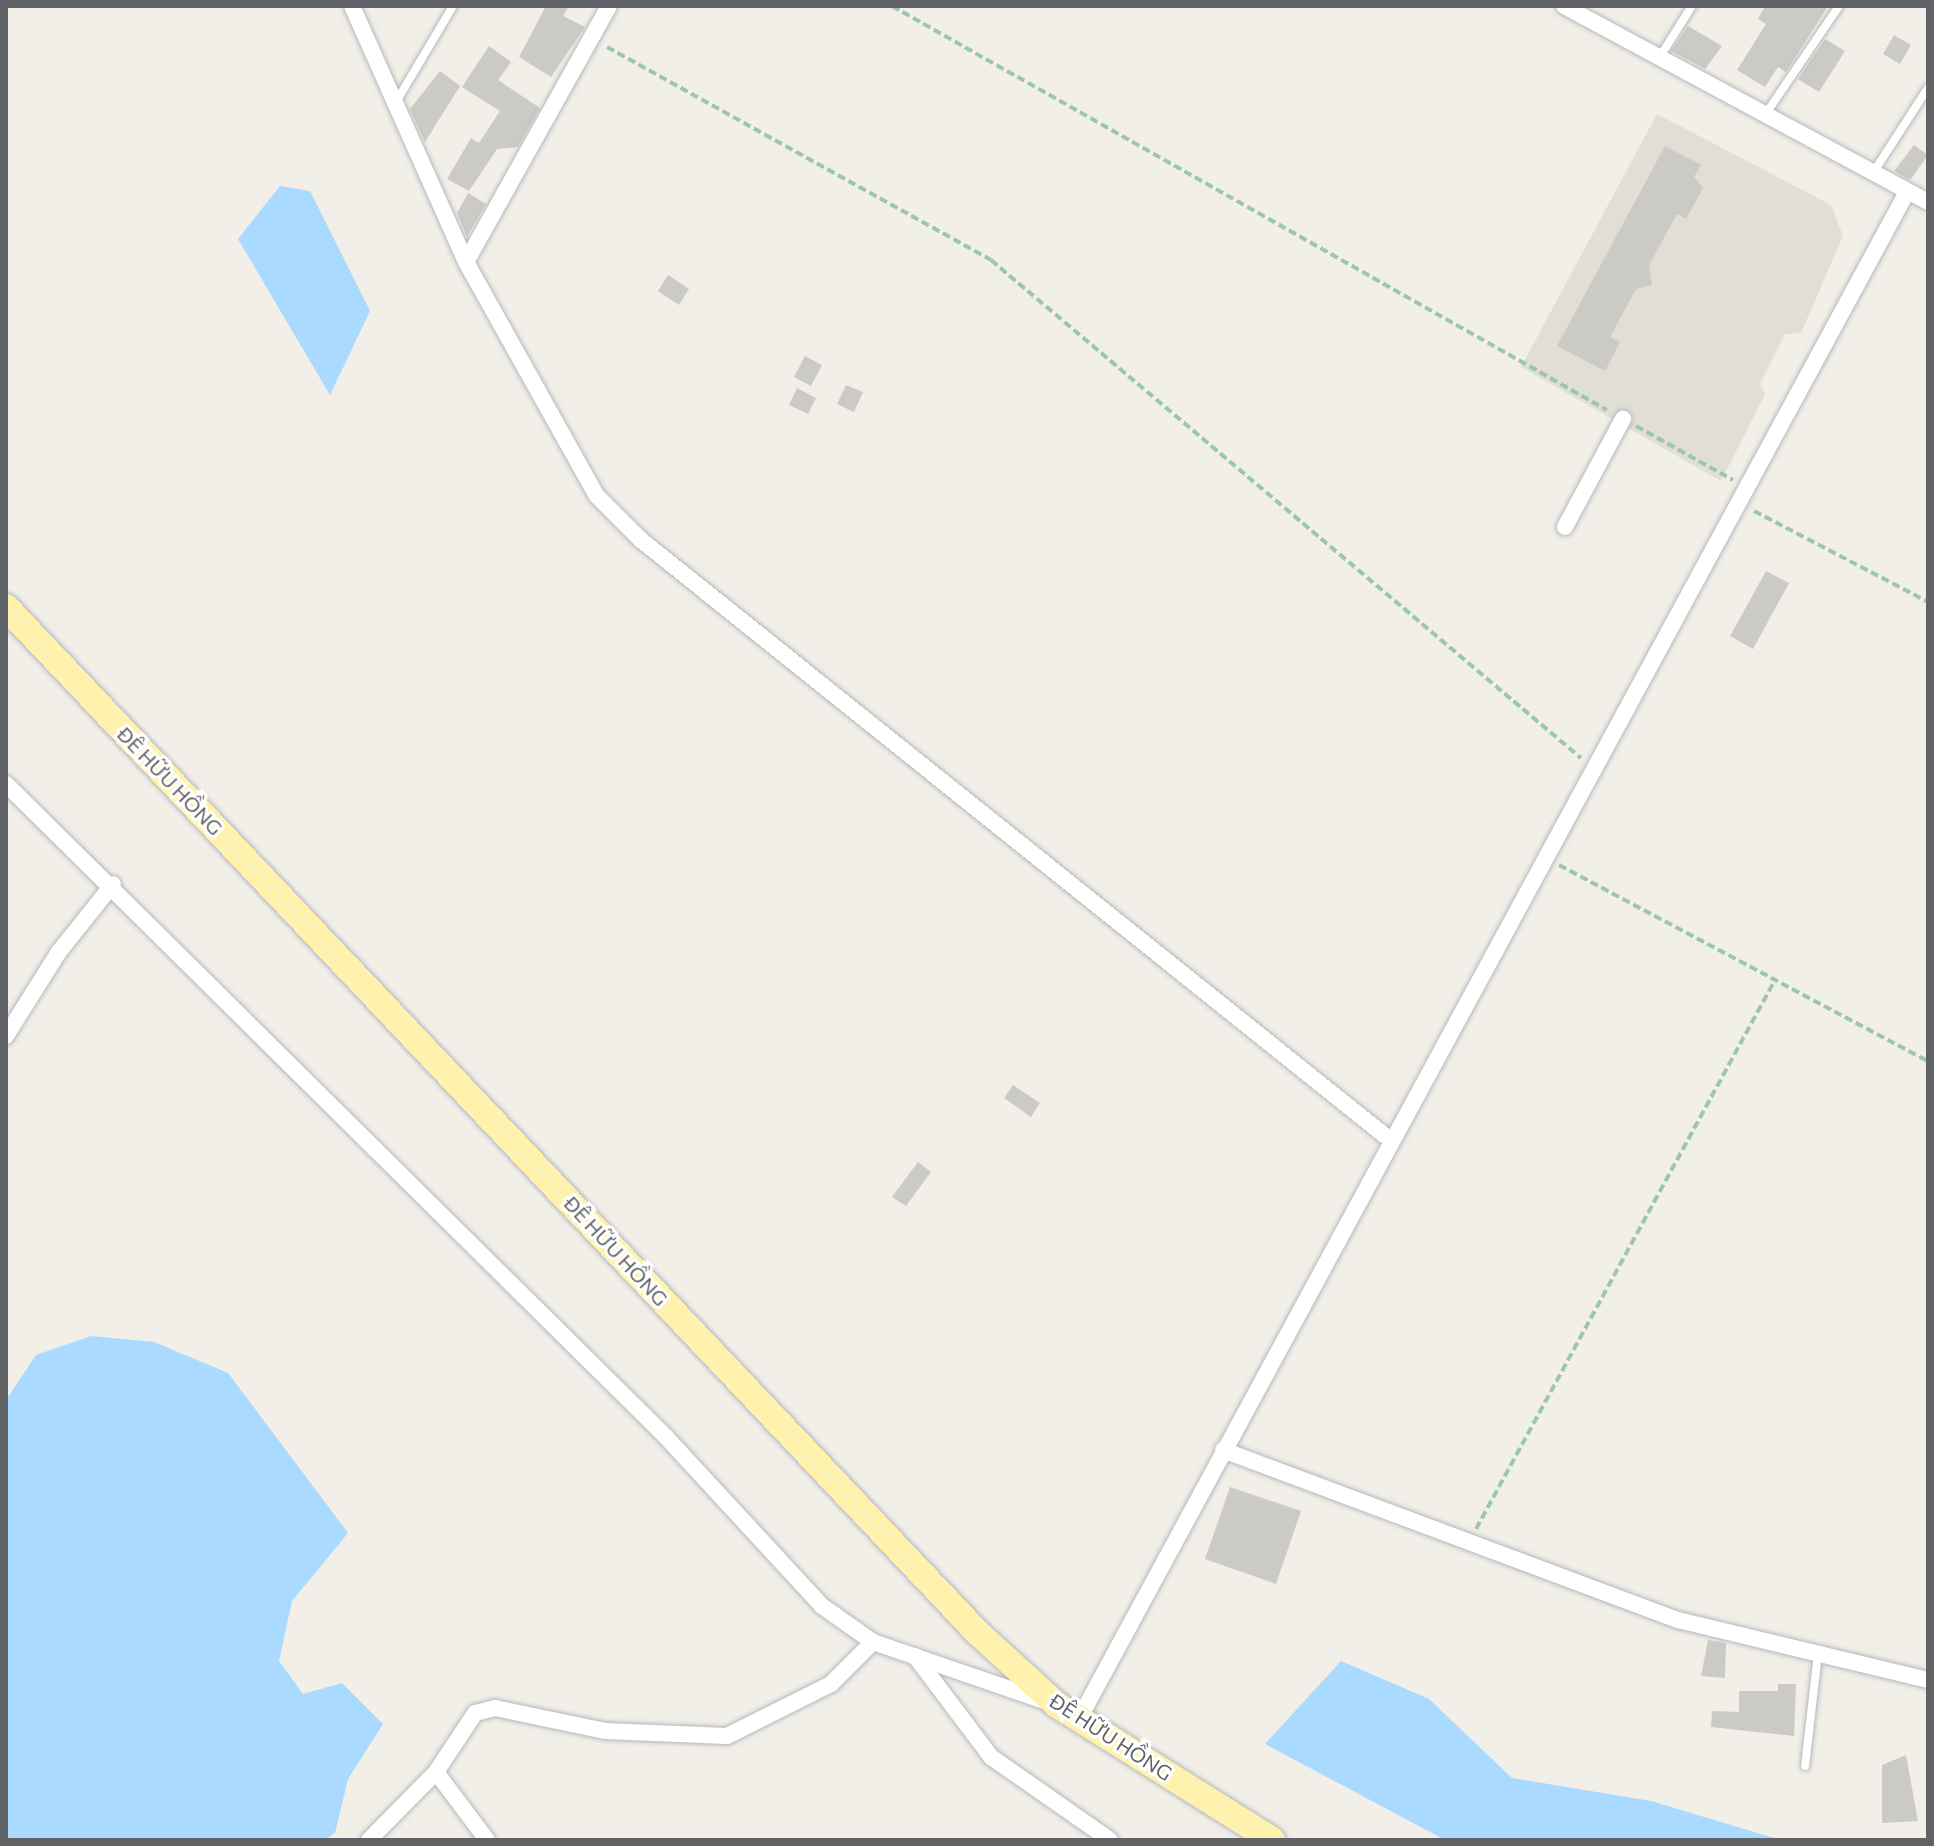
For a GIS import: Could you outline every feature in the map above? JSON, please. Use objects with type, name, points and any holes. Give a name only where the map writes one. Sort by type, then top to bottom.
[{"type":"main road","name":"ĐÊ HỮU HỒNG","points":[[6,607],[978,1633],[1057,1705],[1272,1840]]},
{"type":"street","points":[[352,6],[466,262],[597,496],[641,540],[1389,1139]]},
{"type":"street","points":[[466,262],[609,6]]},
{"type":"street","points":[[1564,6],[1928,202]]},
{"type":"street","points":[[1079,1719],[1389,1139],[1907,192]]},
{"type":"street","points":[[1565,527],[1623,419]]},
{"type":"street","points":[[10,794],[113,884],[666,1437],[822,1606],[873,1642],[1057,1705]]},
{"type":"street","points":[[6,1036],[58,953],[113,884]]},
{"type":"street","points":[[1223,1450],[1678,1620],[1928,1680]]},
{"type":"street","points":[[369,1840],[436,1772],[475,1713],[495,1708],[605,1731],[727,1736],[831,1684],[873,1642]]},
{"type":"street","points":[[915,1656],[991,1757],[1110,1840]]},
{"type":"street","points":[[436,1772],[487,1840]]},
{"type":"lane","points":[[395,104],[453,6]]},
{"type":"lane","points":[[1659,58],[1692,6]]},
{"type":"lane","points":[[1765,115],[1839,6]]},
{"type":"lane","points":[[1873,173],[1928,88]]},
{"type":"lane","points":[[1805,1766],[1818,1654]]},
{"type":"path","points":[[892,6],[1623,419],[1742,495],[1928,602]]},
{"type":"path","points":[[591,39],[991,260],[1592,768]]},
{"type":"path","points":[[1544,857],[1928,1061]]},
{"type":"path","points":[[1469,1542],[1775,980]]},
{"type":"shaded area","points":[[1657,114],[1831,205],[1843,236],[1801,333],[1785,334],[1760,384],[1765,394],[1721,481],[1521,367]]},
{"type":"water","points":[[280,186],[310,191],[370,311],[330,395],[238,239]]},
{"type":"water","points":[[91,1336],[154,1342],[228,1373],[348,1533],[292,1601],[279,1661],[303,1694],[342,1683],[383,1724],[348,1779],[335,1833],[325,1840],[6,1840],[6,1400],[36,1355]]},
{"type":"water","points":[[1341,1661],[1429,1699],[1512,1778],[1651,1801],[1781,1840],[1445,1840],[1265,1744]]},
{"type":"building","points":[[546,6],[569,6],[563,16],[585,27],[551,77],[519,57]]},
{"type":"building","points":[[1765,6],[1828,6],[1786,72],[1778,67],[1765,87],[1737,70],[1766,24],[1758,19]]},
{"type":"building","points":[[1688,26],[1722,46],[1705,69],[1671,51]]},
{"type":"building","points":[[1894,35],[1911,45],[1900,64],[1883,54]]},
{"type":"building","points":[[1825,39],[1845,51],[1819,92],[1798,79]]},
{"type":"building","points":[[489,46],[511,62],[498,80],[540,108],[518,147],[497,149],[469,191],[447,179],[471,138],[479,143],[500,111],[462,87]]},
{"type":"building","points":[[440,71],[460,86],[425,142],[410,109]]},
{"type":"building","points":[[1914,145],[1928,155],[1910,180],[1894,171]]},
{"type":"building","points":[[1665,146],[1701,165],[1694,177],[1703,188],[1686,219],[1677,214],[1649,265],[1652,285],[1636,289],[1610,337],[1620,342],[1605,371],[1557,346]]},
{"type":"building","points":[[468,193],[486,204],[467,237],[457,213]]},
{"type":"building","points":[[668,275],[689,289],[679,305],[658,291]]},
{"type":"building","points":[[805,356],[822,365],[811,386],[794,377]]},
{"type":"building","points":[[846,385],[863,392],[854,412],[837,404]]},
{"type":"building","points":[[797,388],[816,398],[808,414],[789,405]]},
{"type":"building","points":[[1766,571],[1789,583],[1753,649],[1730,636]]},
{"type":"building","points":[[1013,1085],[1040,1103],[1031,1117],[1004,1098]]},
{"type":"building","points":[[918,1162],[931,1172],[906,1206],[892,1197]]},
{"type":"building","points":[[1230,1487],[1301,1511],[1276,1584],[1205,1559]]},
{"type":"building","points":[[1708,1640],[1726,1643],[1725,1678],[1701,1676]]},
{"type":"building","points":[[1778,1684],[1796,1684],[1794,1736],[1711,1727],[1712,1711],[1739,1712],[1739,1691],[1778,1691]]},
{"type":"building","points":[[1906,1755],[1918,1821],[1882,1823],[1882,1765]]}]
